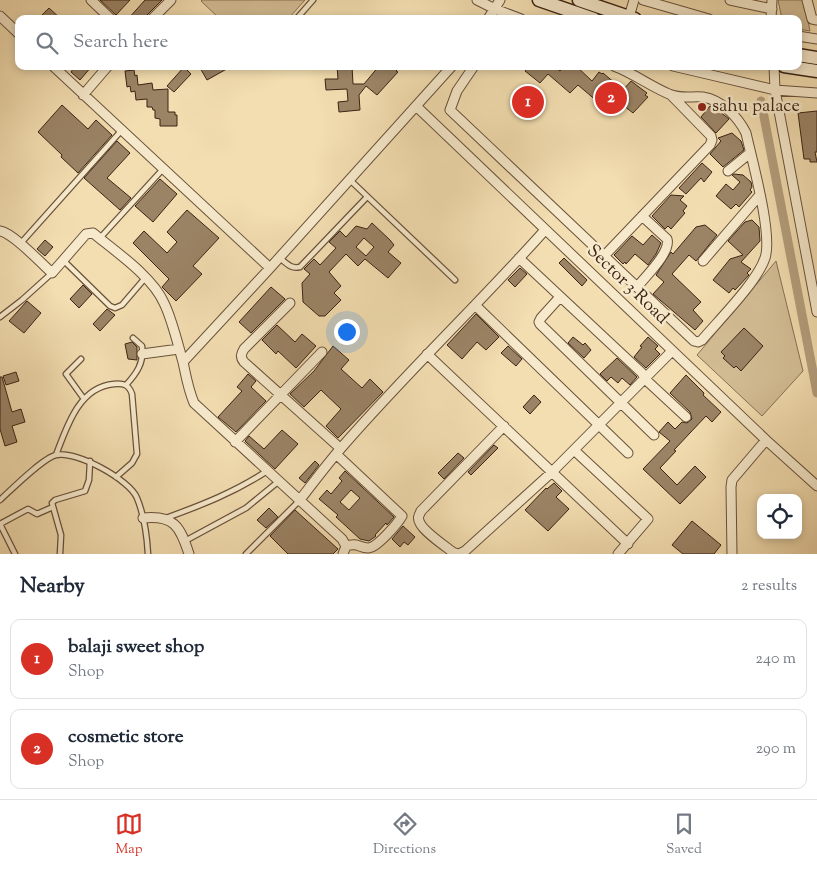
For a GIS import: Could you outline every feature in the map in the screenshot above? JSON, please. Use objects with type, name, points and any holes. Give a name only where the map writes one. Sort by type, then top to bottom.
[{"type":"main road","points":[[539,0],[582,15]]},
{"type":"main road","points":[[579,0],[623,15]]},
{"type":"main road","points":[[802,56],[817,58]]},
{"type":"main road","points":[[802,69],[817,71]]},
{"type":"street","points":[[92,0],[107,15]]},
{"type":"street","points":[[156,15],[171,0]]},
{"type":"street","points":[[477,0],[511,15]]},
{"type":"street","points":[[491,15],[500,0]]},
{"type":"street","points":[[632,15],[634,0]]},
{"type":"street","points":[[643,0],[695,15]]},
{"type":"street","points":[[730,0],[772,9]]},
{"type":"street","points":[[807,0],[812,19],[817,20]]},
{"type":"street","points":[[0,16],[15,30]]},
{"type":"street","points":[[802,37],[817,39]]},
{"type":"street","points":[[57,70],[270,268]]},
{"type":"street","points":[[83,95],[105,70]]},
{"type":"street","points":[[183,362],[448,70]]},
{"type":"street","points":[[471,70],[456,91],[450,110],[694,341],[698,342],[702,340],[758,274],[766,257],[767,235],[746,133],[740,122],[716,101],[704,97],[671,95]]},
{"type":"street","points":[[604,256],[710,145],[712,140],[711,136],[671,95],[623,70]]},
{"type":"street","points":[[690,70],[775,90],[817,93]]},
{"type":"street","points":[[774,70],[775,90],[814,281],[817,312]]},
{"type":"street","name":"Sector 3 Road","points":[[416,106],[672,351],[817,486]]},
{"type":"street","points":[[728,171],[750,153]]},
{"type":"street","points":[[703,261],[759,196]]},
{"type":"street","points":[[637,286],[666,252],[668,244],[667,239],[642,216]]},
{"type":"street","points":[[299,501],[338,451],[545,230]]},
{"type":"street","points":[[0,231],[4,231],[52,273],[86,234],[94,233],[146,277],[156,288],[164,303],[183,362],[188,390],[194,403],[342,539],[344,550],[355,544],[368,548],[376,545],[402,516],[338,451],[241,358],[241,353],[290,303]]},
{"type":"street","points":[[519,258],[642,373],[645,379],[686,417]]},
{"type":"street","points":[[560,298],[540,318],[540,324],[654,435]]},
{"type":"street","points":[[475,305],[628,453]]},
{"type":"street","points":[[142,354],[179,349]]},
{"type":"street","points":[[504,426],[421,511],[418,517],[424,528],[448,548],[459,554],[465,551],[551,473],[672,351]]},
{"type":"street","points":[[236,442],[322,352]]},
{"type":"street","points":[[427,354],[628,544]]},
{"type":"street","points":[[732,554],[732,480],[766,440]]},
{"type":"street","points":[[574,450],[648,519],[648,522],[618,554]]},
{"type":"street","points":[[143,518],[166,518],[174,524],[185,541],[189,554]]},
{"type":"lane","points":[[300,15],[313,0]]},
{"type":"lane","points":[[20,244],[121,130]]},
{"type":"lane","points":[[100,238],[163,169]]},
{"type":"lane","points":[[350,180],[455,280]]},
{"type":"lane","points":[[279,258],[290,267],[300,267],[367,197]]},
{"type":"lane","points":[[63,260],[114,308],[122,305],[146,277]]},
{"type":"lane","points":[[0,317],[52,273]]},
{"type":"lane","points":[[126,385],[139,370],[142,354],[142,346],[133,338]]},
{"type":"lane","points":[[81,359],[66,374],[84,399]]},
{"type":"lane","points":[[56,455],[74,414],[88,395],[106,385],[126,385],[130,388],[132,394],[137,454],[132,463],[116,478]]},
{"type":"lane","points":[[0,500],[44,462],[56,455],[68,454],[90,461],[131,489],[137,497],[143,518],[148,554]]},
{"type":"lane","points":[[60,554],[61,535],[52,503],[55,500],[85,491],[89,480],[90,461]]},
{"type":"lane","points":[[166,518],[210,503],[268,470]]},
{"type":"lane","points":[[185,541],[246,508],[279,481]]},
{"type":"lane","points":[[246,554],[299,501]]},
{"type":"lane","points":[[15,554],[0,524],[28,509],[37,514],[53,507]]},
{"type":"shaded area","points":[[305,0],[292,15],[216,15],[201,1]]},
{"type":"shaded area","points":[[778,0],[804,0],[810,31],[802,30],[802,15],[781,15]]},
{"type":"shaded area","points":[[776,261],[803,371],[762,416],[697,355]]},
{"type":"building","points":[[100,0],[130,0],[116,15]]},
{"type":"building","points":[[145,0],[162,0],[147,15],[132,15]]},
{"type":"building","points":[[49,8],[57,15],[42,15]]},
{"type":"building","points":[[72,70],[89,70],[80,80],[71,72]]},
{"type":"building","points":[[134,70],[135,76],[137,75],[138,85],[152,83],[153,90],[168,89],[168,112],[175,112],[175,115],[177,115],[177,126],[160,126],[160,119],[155,118],[155,110],[152,107],[147,107],[147,99],[136,100],[135,91],[131,92],[130,86],[127,87],[125,71]]},
{"type":"building","points":[[181,70],[187,70],[191,74],[174,92],[167,86]]},
{"type":"building","points":[[201,70],[225,70],[207,80]]},
{"type":"building","points":[[337,70],[352,70],[353,84],[364,84],[376,70],[397,70],[398,72],[377,95],[366,86],[359,95],[360,110],[339,112],[338,102],[348,101],[347,89],[326,90],[325,79],[338,79]]},
{"type":"building","points":[[580,70],[592,81],[599,72],[603,73],[623,90],[631,81],[647,93],[645,95],[648,97],[633,113],[609,94],[602,103],[599,100],[598,102],[578,85],[570,93],[548,74],[540,83],[525,71]]},
{"type":"building","points":[[62,105],[88,129],[96,120],[112,135],[78,173],[38,132]]},
{"type":"building","points":[[710,106],[729,119],[716,133],[701,117]]},
{"type":"building","points":[[817,111],[817,152],[815,152],[817,162],[810,162],[810,159],[804,159],[798,113]]},
{"type":"building","points":[[732,133],[741,141],[744,150],[723,167],[710,154],[721,141],[718,138]]},
{"type":"building","points":[[117,141],[130,153],[107,178],[131,198],[120,210],[84,178]]},
{"type":"building","points":[[702,163],[712,172],[704,182],[701,178],[686,194],[679,188]]},
{"type":"building","points":[[732,175],[743,175],[751,182],[752,187],[750,190],[752,192],[739,207],[736,204],[731,209],[716,196],[726,184],[733,190],[740,182]]},
{"type":"building","points":[[160,179],[177,194],[153,222],[135,206]]},
{"type":"building","points":[[671,195],[684,196],[680,200],[687,206],[683,211],[685,213],[671,229],[668,226],[665,229],[652,216]]},
{"type":"building","points":[[187,210],[219,238],[193,266],[202,274],[176,301],[162,287],[169,279],[133,243],[144,231],[167,253],[177,242],[167,232]]},
{"type":"building","points":[[752,220],[759,227],[760,241],[741,262],[751,269],[747,273],[749,275],[735,290],[733,288],[729,293],[713,280],[730,259],[743,255],[728,241],[745,222]]},
{"type":"building","points":[[372,223],[390,240],[394,245],[388,252],[401,263],[388,278],[365,259],[358,266],[346,254],[329,272],[341,286],[334,293],[341,300],[325,316],[319,316],[303,302],[302,283],[310,274],[304,269],[314,259],[320,265],[336,248],[329,242],[340,231],[346,237],[356,226],[367,229]],"holes":[[[364,238],[374,247],[366,256],[356,247]]]},
{"type":"building","points":[[705,225],[717,235],[696,261],[689,255],[672,274],[701,302],[693,310],[703,321],[695,330],[653,294],[664,282],[656,275],[671,252],[673,254],[696,227]]},
{"type":"building","points":[[652,235],[661,243],[648,265],[635,254],[626,264],[625,262],[623,264],[614,255],[632,236],[643,245]]},
{"type":"building","points":[[45,240],[53,247],[45,256],[37,249]]},
{"type":"building","points":[[564,258],[587,280],[582,286],[559,263]]},
{"type":"building","points":[[520,268],[527,274],[515,287],[508,280]]},
{"type":"building","points":[[83,285],[92,294],[79,308],[70,299]]},
{"type":"building","points":[[271,287],[285,299],[251,333],[239,322]]},
{"type":"building","points":[[27,301],[41,313],[24,333],[9,321]]},
{"type":"building","points":[[107,309],[115,315],[100,331],[93,324]]},
{"type":"building","points":[[476,314],[499,337],[486,350],[477,342],[462,359],[447,345]]},
{"type":"building","points":[[277,325],[295,342],[302,334],[316,346],[296,368],[278,351],[276,354],[262,340]]},
{"type":"building","points":[[744,328],[763,346],[741,371],[736,366],[734,368],[723,358],[725,356],[721,352]]},
{"type":"building","points":[[573,337],[583,345],[585,343],[591,350],[584,358],[568,343]]},
{"type":"building","points":[[648,337],[658,346],[655,349],[660,354],[646,368],[634,357]]},
{"type":"building","points":[[132,342],[137,347],[137,360],[128,359],[125,344]]},
{"type":"building","points":[[333,346],[349,360],[341,369],[362,388],[370,379],[383,392],[338,438],[326,426],[341,409],[321,390],[304,407],[290,394],[314,371]]},
{"type":"building","points":[[508,346],[522,359],[516,366],[501,353]]},
{"type":"building","points":[[617,358],[637,377],[630,385],[622,378],[618,383],[611,377],[607,381],[600,374]]},
{"type":"building","points":[[16,372],[19,381],[6,385],[3,376]]},
{"type":"building","points":[[248,374],[256,381],[251,387],[266,401],[236,432],[218,417],[242,391],[237,387]]},
{"type":"building","points":[[686,375],[721,412],[712,422],[706,416],[660,468],[677,485],[695,466],[706,477],[680,504],[643,469],[670,441],[659,432],[668,422],[675,429],[682,422],[687,423],[692,419],[690,412],[670,393]]},
{"type":"building","points":[[0,377],[2,377],[12,412],[21,409],[25,422],[12,426],[17,442],[5,446],[0,429]]},
{"type":"building","points":[[534,395],[541,402],[530,414],[523,407]]},
{"type":"building","points":[[282,430],[298,444],[275,469],[245,441],[249,436],[264,449]]},
{"type":"building","points":[[494,445],[498,448],[471,475],[468,472]]},
{"type":"building","points":[[458,453],[464,458],[444,479],[438,473]]},
{"type":"building","points":[[315,461],[319,465],[305,483],[299,478]]},
{"type":"building","points":[[345,471],[394,517],[369,541],[360,539],[336,517],[338,515],[319,499],[327,490],[331,494],[342,481],[339,478]],"holes":[[[351,490],[360,498],[349,510],[340,502]]]},
{"type":"building","points":[[554,483],[562,491],[556,497],[569,509],[548,531],[525,510],[546,488]]},
{"type":"building","points":[[269,508],[278,517],[266,528],[257,520]]},
{"type":"building","points":[[295,510],[338,549],[333,554],[288,554],[270,536]]},
{"type":"building","points":[[692,521],[721,545],[714,554],[683,554],[672,545]]},
{"type":"building","points":[[403,526],[415,537],[408,545],[404,542],[400,547],[392,539]]},
{"type":"waterway","points":[[761,101],[817,393]]},
{"type":"place","name":"cosmetic store","points":[[611,98]]},
{"type":"place","name":"balaji sweet shop","points":[[528,102]]},
{"type":"place","name":"sahu palace","points":[[702,107]]}]
